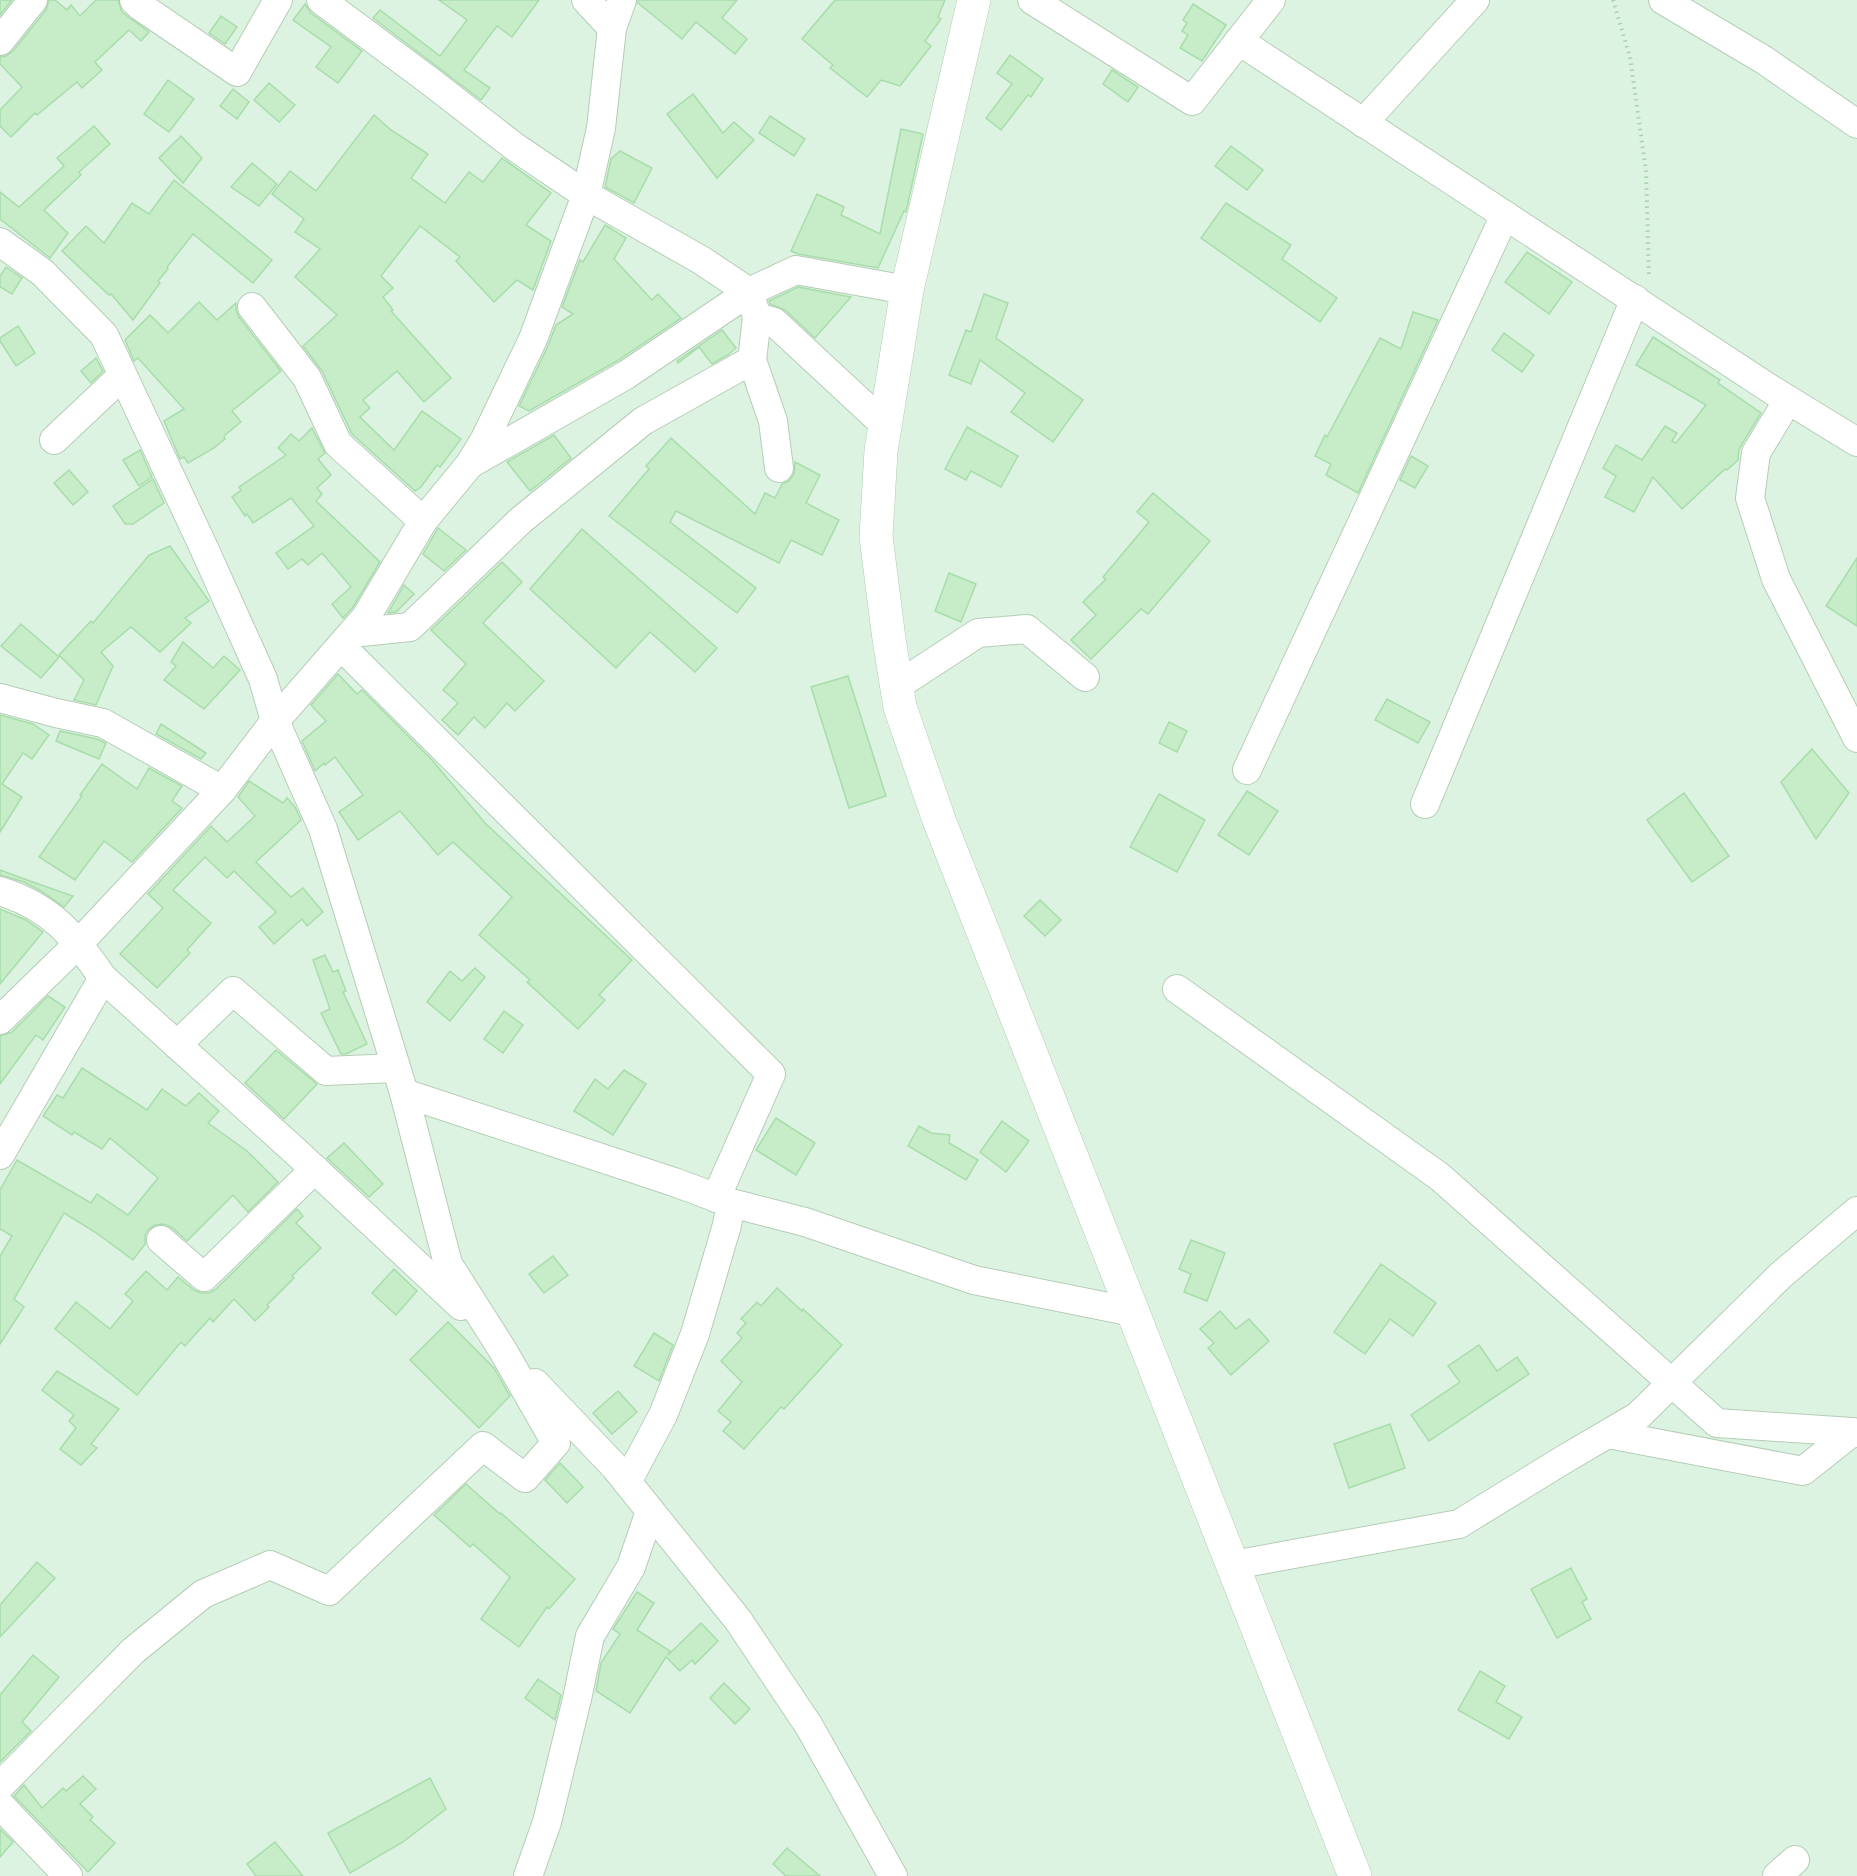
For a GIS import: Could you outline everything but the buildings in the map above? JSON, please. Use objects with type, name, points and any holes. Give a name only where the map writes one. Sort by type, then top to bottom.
[{"type":"street","points":[[0,41],[33,0]]},
{"type":"street","points":[[134,0],[237,72],[278,0]]},
{"type":"street","points":[[321,0],[515,147],[586,195],[701,260],[774,322],[885,425]]},
{"type":"street","points":[[586,0],[612,28]]},
{"type":"street","points":[[0,1020],[79,943],[222,790],[275,721],[366,617],[423,521],[470,464],[533,339],[586,195],[601,128],[612,28],[622,0]]},
{"type":"street","points":[[974,0],[907,291],[885,425],[876,537],[900,706],[939,820],[1355,1876]]},
{"type":"street","points":[[1032,0],[1192,101],[1271,0]]},
{"type":"street","points":[[1363,123],[1475,0]]},
{"type":"street","points":[[1663,0],[1764,60],[1857,124]]},
{"type":"street","points":[[1239,41],[1788,400],[1857,442]]},
{"type":"street","points":[[1247,770],[1505,215]]},
{"type":"street","points":[[0,242],[43,273],[104,335],[203,546],[258,668],[275,721],[323,829],[400,1080],[448,1264],[502,1349],[556,1443],[525,1478],[483,1446],[330,1591],[270,1565],[203,1594],[134,1651],[0,1786]]},
{"type":"street","points":[[470,464],[753,305],[795,270],[907,291]]},
{"type":"street","points":[[1425,804],[1642,304]]},
{"type":"street","points":[[753,305],[752,360],[773,421],[779,468]]},
{"type":"street","points":[[252,308],[307,378],[339,444],[423,521]]},
{"type":"street","points":[[346,640],[410,627],[521,520],[642,421],[752,360]]},
{"type":"street","points":[[54,440],[122,376]]},
{"type":"street","points":[[1788,400],[1756,453],[1750,498],[1776,579],[1857,738]]},
{"type":"street","points":[[897,686],[978,633],[1027,629],[1085,677]]},
{"type":"street","points":[[346,640],[771,1074],[724,1200],[713,1275],[695,1334],[663,1415],[627,1482]]},
{"type":"street","points":[[0,698],[104,723],[222,790]]},
{"type":"street","points":[[0,891],[20,897],[48,912],[79,943],[103,978],[444,1288],[627,1482],[738,1620],[809,1726],[893,1876]]},
{"type":"street","points":[[0,1155],[103,978]]},
{"type":"street","points":[[1177,989],[1440,1178],[1717,1423],[1855,1433]]},
{"type":"street","points":[[177,1045],[233,992],[326,1071],[400,1080],[724,1200],[806,1222],[974,1280],[1133,1312]]},
{"type":"street","points":[[161,1240],[204,1276],[315,1169]]},
{"type":"street","points":[[1233,1565],[1459,1524],[1638,1416],[1781,1275],[1857,1211]]},
{"type":"street","points":[[1608,1434],[1803,1471],[1855,1433]]},
{"type":"street","points":[[528,1876],[548,1822],[590,1636],[631,1567],[650,1511]]},
{"type":"street","points":[[0,1805],[68,1876]]},
{"type":"path","points":[[1613,0],[1630,57],[1646,171],[1642,304]]},
{"type":"shaded area","points":[[0,0],[1857,0],[1857,1876],[0,1876]]}]
